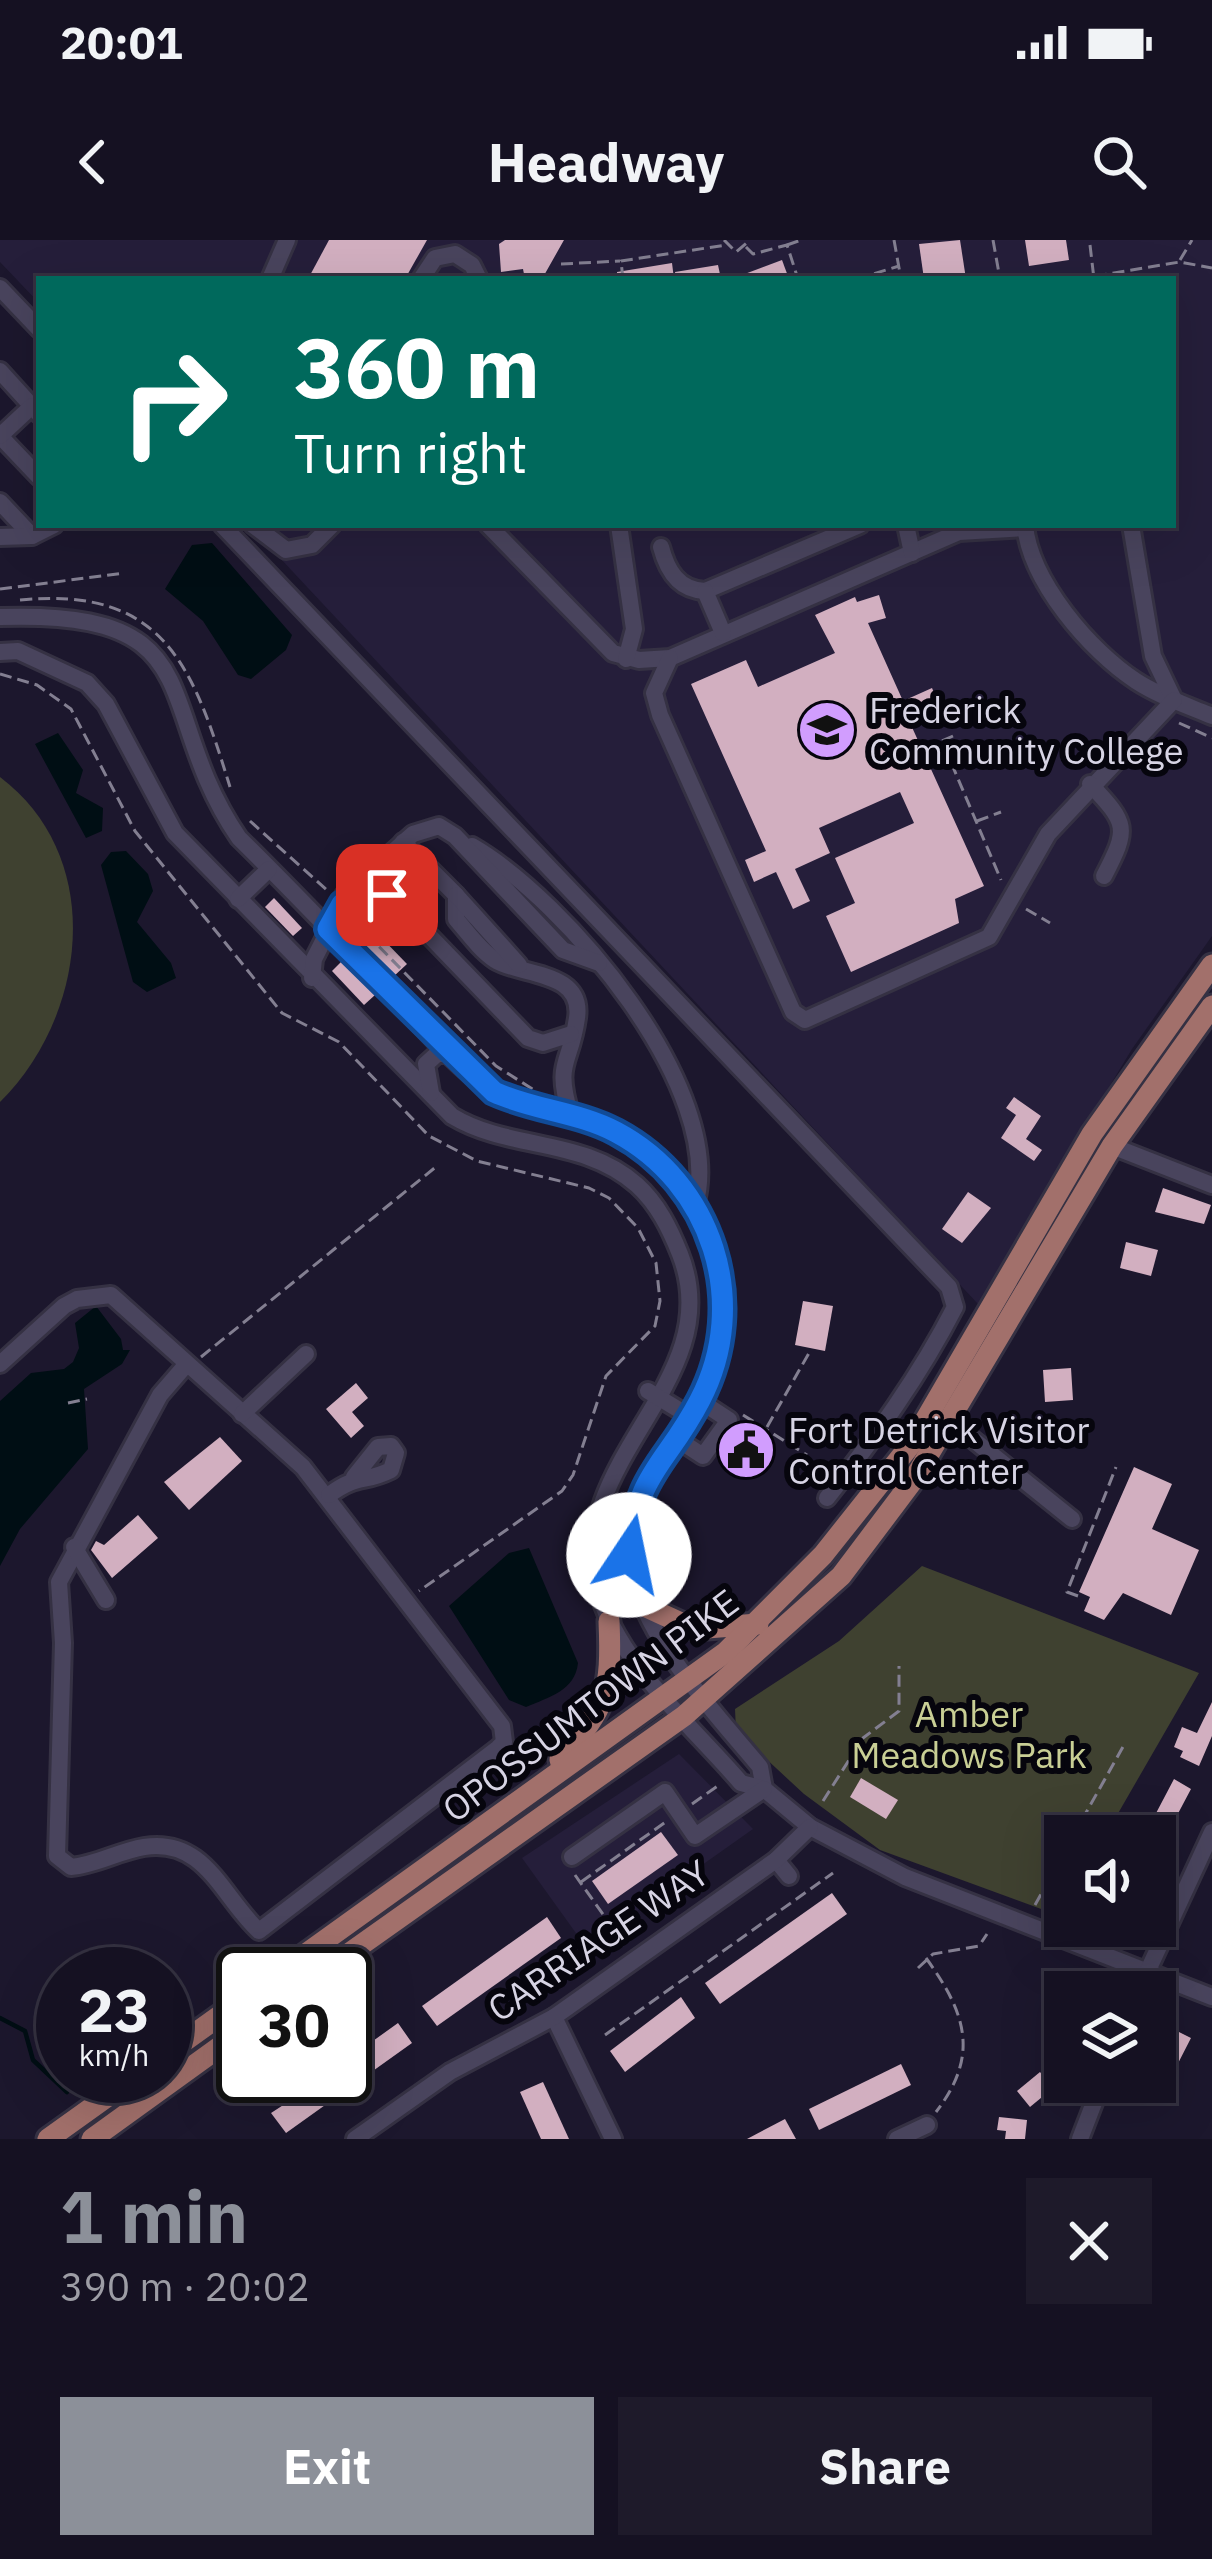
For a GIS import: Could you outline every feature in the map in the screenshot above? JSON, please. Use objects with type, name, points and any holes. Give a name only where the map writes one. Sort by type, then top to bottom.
[{"type":"main road","name":"OPOSSUMTOWN PIKE","points":[[316,1947],[759,1624],[847,1527],[912,1443],[1092,1134],[1212,964]]},
{"type":"main road","name":"OPOSSUMTOWN PIKE","points":[[358,1947],[684,1716],[841,1576],[887,1519],[1112,1146],[1212,1006]]},
{"type":"main road","points":[[642,1605],[694,1628],[759,1624]]},
{"type":"main road","points":[[534,1790],[604,1706],[611,1673],[609,1621]]},
{"type":"main road","points":[[92,2139],[216,2049]]},
{"type":"main road","points":[[48,2139],[98,2103]]},
{"type":"street","points":[[271,276],[287,240]]},
{"type":"street","points":[[423,276],[435,258],[454,254],[472,265],[477,276]]},
{"type":"street","points":[[0,288],[36,326]]},
{"type":"street","points":[[0,371],[35,410],[0,436],[36,474]]},
{"type":"street","points":[[0,502],[32,536]]},
{"type":"street","points":[[0,537],[32,536],[48,528]]},
{"type":"street","points":[[225,528],[949,1287],[956,1307],[928,1361],[898,1410],[827,1498]]},
{"type":"street","points":[[258,528],[286,550],[312,545],[329,528]]},
{"type":"street","points":[[491,528],[613,653],[626,658],[670,658],[959,532],[1012,528]]},
{"type":"street","points":[[619,528],[634,629],[626,658]]},
{"type":"street","points":[[662,547],[667,568],[680,582],[705,591],[853,528]]},
{"type":"street","points":[[907,528],[912,553]]},
{"type":"street","points":[[1025,528],[1037,566],[1077,624],[1131,678],[1212,716]]},
{"type":"street","points":[[1132,528],[1153,656],[1174,700]]},
{"type":"street","points":[[705,591],[723,633]]},
{"type":"street","points":[[0,617],[77,617],[118,631],[147,649],[178,691],[218,805],[269,869],[450,1054],[494,1092],[568,1108],[613,1130],[645,1150],[679,1181],[695,1205],[717,1256],[724,1302],[700,1400],[643,1483],[629,1555],[642,1605],[689,1679],[760,1767],[764,1789]]},
{"type":"street","points":[[0,652],[18,651],[72,672],[98,694],[175,833],[434,1100],[474,1129],[595,1158],[640,1188],[662,1214],[685,1266],[691,1316],[681,1359],[655,1393],[600,1506],[593,1553],[609,1621],[644,1676],[741,1783],[764,1789],[809,1827],[905,1877],[1146,1971],[1212,1832]]},
{"type":"street","points":[[670,658],[654,694],[659,715],[793,1012],[806,1020],[988,937],[1048,834],[1090,784],[1174,700]]},
{"type":"street","points":[[1090,784],[1123,824],[1124,839],[1104,876]]},
{"type":"street","points":[[312,978],[344,895],[403,842],[430,826],[455,836],[563,950],[599,963],[631,998],[680,1094],[699,1168],[695,1205]]},
{"type":"street","points":[[403,842],[456,895],[456,919],[500,964],[519,965],[567,986],[578,1018],[560,1071],[568,1108]]},
{"type":"street","points":[[238,899],[269,869]]},
{"type":"street","points":[[342,904],[387,895],[528,1038],[543,1043],[572,1034]]},
{"type":"street","points":[[434,1100],[424,1079],[426,1064],[437,1054],[450,1054]]},
{"type":"street","points":[[1112,1146],[1212,1185]]},
{"type":"street","points":[[0,1364],[64,1306],[111,1295],[135,1312],[185,1366],[329,1496],[505,1733],[498,1748],[259,1931],[208,1868],[171,1845],[127,1850],[71,1867],[57,1856],[63,1643],[58,1582],[160,1395],[185,1366]]},
{"type":"street","points":[[242,1414],[306,1354]]},
{"type":"street","points":[[655,1393],[689,1417]]},
{"type":"street","points":[[674,1437],[703,1456],[729,1420],[700,1400]]},
{"type":"street","points":[[950,1421],[1072,1519]]},
{"type":"street","points":[[329,1496],[354,1477]]},
{"type":"street","points":[[74,1547],[106,1600]]},
{"type":"street","points":[[573,1865],[665,1792],[695,1836],[764,1789]]},
{"type":"street","name":"CARRIAGE WAY","points":[[356,2139],[450,2072],[591,2003],[660,1942],[776,1859],[809,1827]]},
{"type":"street","points":[[776,1859],[789,1876]]},
{"type":"street","points":[[660,1942],[672,1958]]},
{"type":"street","points":[[1176,1983],[1212,1997]]},
{"type":"street","points":[[554,2018],[613,2139]]},
{"type":"street","points":[[1080,2139],[1094,2103]]},
{"type":"street","points":[[897,2139],[928,2125]]},
{"type":"path","points":[[562,264],[621,261],[725,243],[736,252],[750,240]]},
{"type":"path","points":[[746,247],[754,254],[801,240]]},
{"type":"path","points":[[894,240],[901,276]]},
{"type":"path","points":[[993,240],[999,276]]},
{"type":"path","points":[[1180,262],[1192,240]]},
{"type":"path","points":[[1090,244],[1094,276]]},
{"type":"path","points":[[787,245],[798,276]]},
{"type":"path","points":[[621,261],[623,276]]},
{"type":"path","points":[[1103,276],[1180,262],[1212,268]]},
{"type":"path","points":[[867,276],[899,266]]},
{"type":"path","points":[[1126,271],[1127,276]]},
{"type":"path","points":[[0,589],[125,573]]},
{"type":"path","points":[[20,600],[98,601],[162,636],[195,684],[237,802]]},
{"type":"path","points":[[0,674],[38,685],[71,710],[135,831],[282,1013],[339,1042],[429,1136],[477,1161],[589,1188],[624,1212],[648,1246],[659,1284],[655,1326],[606,1376],[573,1475],[549,1500],[406,1600]]},
{"type":"path","points":[[1179,723],[1212,738]]},
{"type":"path","points":[[953,736],[941,741],[1006,892]]},
{"type":"path","points":[[975,821],[1000,812]]},
{"type":"path","points":[[244,814],[342,904],[496,1066],[568,1108]]},
{"type":"path","points":[[1021,906],[1050,923]]},
{"type":"path","points":[[185,1366],[223,1344],[437,1166]]},
{"type":"path","points":[[766,1429],[808,1353]]},
{"type":"path","points":[[68,1402],[87,1399]]},
{"type":"path","points":[[728,1405],[807,1455]]},
{"type":"path","points":[[1078,1596],[1067,1592],[1116,1467]]},
{"type":"path","points":[[823,1801],[863,1738],[899,1711],[898,1666]]},
{"type":"path","points":[[1085,1815],[1124,1745]]},
{"type":"path","points":[[692,1804],[719,1786]]},
{"type":"path","points":[[581,1882],[669,1820]]},
{"type":"path","points":[[573,1865],[630,1953]]},
{"type":"path","points":[[605,2035],[833,1873]]},
{"type":"path","points":[[1035,1905],[1044,1889]]},
{"type":"path","points":[[919,1968],[926,1958],[979,1946],[987,1934]]},
{"type":"path","points":[[926,1958],[966,2037],[958,2073],[928,2125]]},
{"type":"shaded area","name":"Frederick Community College","points":[[0,240],[1212,240],[1212,936],[1132,1049],[978,1304],[252,528],[1176,528],[1176,276],[36,276],[36,300],[0,262]]},
{"type":"shaded area","points":[[212,543],[292,635],[286,650],[251,679],[238,675],[203,621],[165,589],[192,545]]},
{"type":"shaded area","points":[[58,733],[83,770],[76,793],[103,808],[102,831],[86,838],[35,744]]},
{"type":"shaded area","points":[[126,851],[148,874],[153,891],[137,922],[171,963],[176,978],[147,992],[133,982],[101,865],[111,852]]},
{"type":"shaded area","points":[[96,1306],[121,1339],[123,1350],[130,1350],[122,1364],[84,1389],[88,1449],[20,1529],[0,1566],[0,1401],[31,1373],[64,1369],[73,1362],[79,1348],[75,1323]]},
{"type":"shaded area","points":[[529,1548],[578,1663],[566,1687],[526,1707],[509,1700],[449,1606],[509,1553]]},
{"type":"shaded area","points":[[679,1754],[753,1829],[586,1947],[522,1858]]},
{"type":"green space","points":[[0,777],[34,811],[57,850],[70,893],[73,938],[66,983],[52,1026],[29,1067],[0,1102]]},
{"type":"green space","name":"Amber Meadows Park","points":[[922,1566],[1199,1673],[1117,1815],[1044,1815],[1044,1910],[880,1850],[804,1794],[736,1731],[735,1709],[839,1641]]},
{"type":"building","points":[[329,240],[427,240],[407,276],[310,276]]},
{"type":"building","points":[[505,240],[564,240],[544,276],[524,276],[523,269],[501,272],[499,244]]},
{"type":"building","points":[[960,240],[966,276],[924,276],[919,244]]},
{"type":"building","points":[[1025,240],[1066,240],[1069,260],[1029,266]]},
{"type":"building","points":[[782,260],[788,276],[739,276]]},
{"type":"building","points":[[672,263],[674,276],[617,276],[617,272]]},
{"type":"building","points":[[718,265],[720,276],[676,276],[675,272]]},
{"type":"building","points":[[879,595],[886,618],[868,623],[903,701],[932,688],[937,700],[906,714],[984,886],[955,899],[959,923],[851,972],[826,916],[855,903],[835,858],[914,823],[900,792],[819,828],[830,853],[795,869],[810,901],[793,909],[776,872],[754,882],[745,860],[766,851],[691,684],[746,660],[758,687],[835,653],[815,615],[855,597],[857,602]]},
{"type":"building","points":[[274,898],[302,928],[293,936],[265,907]]},
{"type":"building","points":[[374,930],[407,964],[393,977],[360,944]]},
{"type":"building","points":[[342,961],[375,995],[364,1005],[332,971]]},
{"type":"building","points":[[1014,1097],[1041,1116],[1026,1139],[1042,1150],[1034,1161],[1001,1138],[1016,1115],[1006,1108]]},
{"type":"building","points":[[1163,1188],[1211,1205],[1204,1224],[1155,1212]]},
{"type":"building","points":[[968,1192],[991,1208],[962,1243],[942,1229]]},
{"type":"building","points":[[1126,1242],[1158,1250],[1151,1276],[1120,1268]]},
{"type":"building","points":[[803,1301],[833,1306],[825,1351],[795,1345]]},
{"type":"building","points":[[1071,1368],[1073,1400],[1045,1402],[1043,1370]]},
{"type":"building","points":[[356,1383],[368,1398],[352,1412],[364,1426],[351,1438],[326,1409]]},
{"type":"building","points":[[220,1437],[242,1461],[189,1510],[164,1482]]},
{"type":"building","points":[[1134,1467],[1172,1484],[1152,1529],[1199,1550],[1171,1615],[1123,1593],[1104,1620],[1084,1611],[1090,1597],[1079,1592]]},
{"type":"building","points":[[138,1515],[158,1538],[112,1578],[91,1550],[96,1541],[104,1545]]},
{"type":"building","points":[[1212,1702],[1212,1736],[1199,1766],[1180,1757],[1183,1751],[1174,1747],[1182,1727],[1197,1733]]},
{"type":"building","points":[[861,1778],[898,1800],[886,1819],[850,1797]]},
{"type":"building","points":[[1174,1779],[1191,1789],[1176,1817],[1155,1815]]},
{"type":"building","points":[[661,1832],[678,1855],[608,1904],[592,1881]]},
{"type":"building","points":[[832,1893],[847,1914],[720,2004],[705,1983]]},
{"type":"building","points":[[547,1917],[561,1938],[437,2026],[422,2006]]},
{"type":"building","points":[[681,1997],[695,2018],[625,2072],[610,2051]]},
{"type":"building","points":[[398,2023],[412,2043],[372,2072],[372,2042]]},
{"type":"building","points":[[1176,2030],[1191,2038],[1176,2067]]},
{"type":"building","points":[[901,2064],[911,2085],[819,2130],[809,2109]]},
{"type":"building","points":[[1040,2072],[1044,2077],[1044,2095],[1030,2107],[1017,2091]]},
{"type":"building","points":[[543,2082],[569,2139],[541,2139],[520,2092]]},
{"type":"building","points":[[286,2103],[328,2103],[286,2133],[271,2113]]},
{"type":"building","points":[[999,2117],[1027,2120],[1025,2139],[1005,2139],[1006,2131],[997,2130]]},
{"type":"building","points":[[785,2119],[796,2139],[747,2139]]},
{"type":"waterway","points":[[0,2018],[25,2031],[36,2063]]},
{"type":"place","name":"Frederick Community College","points":[[827,730]]},
{"type":"place","name":"Fort Detrick Visitor Control Center","points":[[746,1450]]},
{"type":"route","points":[[387,895],[374,893],[342,904],[328,929],[450,1054],[494,1092],[523,1106],[613,1130],[663,1165],[695,1205],[712,1240],[724,1302],[711,1372],[700,1400],[643,1483],[629,1555]]}]
